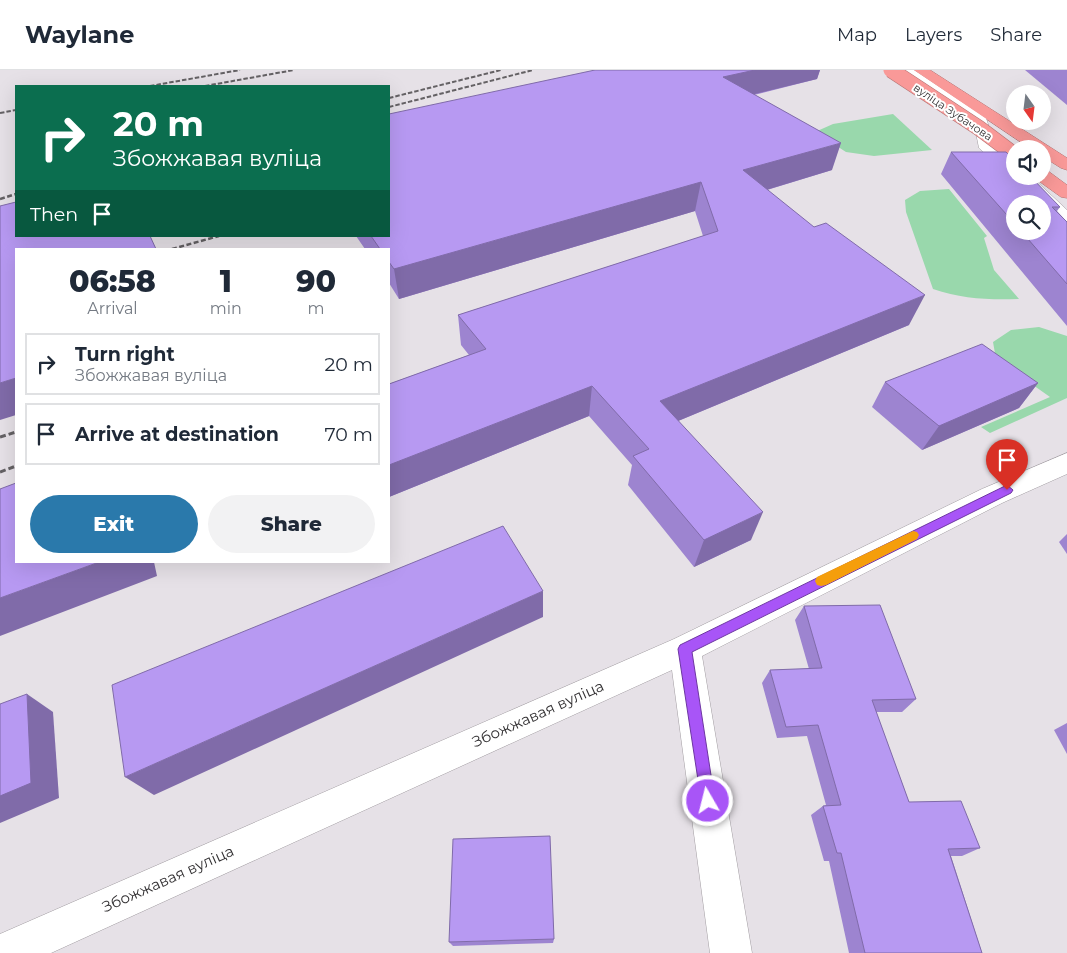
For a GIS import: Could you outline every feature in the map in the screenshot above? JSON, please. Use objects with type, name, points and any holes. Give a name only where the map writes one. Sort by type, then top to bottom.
[{"type":"highway","name":"вуліца Зубачова","points":[[891,70],[979,128],[1006,148]]},
{"type":"highway","name":"вуліца Зубачова","points":[[921,70],[1067,165]]},
{"type":"highway","points":[[1051,181],[1067,193]]},
{"type":"street","points":[[905,70],[981,121],[987,148],[1006,164]]},
{"type":"street","points":[[1030,185],[1067,220]]},
{"type":"street","name":"Збожжавая вуліца","points":[[4,953],[685,649],[992,496],[1067,464]]},
{"type":"street","points":[[685,649],[731,953]]},
{"type":"green space","points":[[893,114],[932,150],[874,156],[846,152],[815,132],[833,124]]},
{"type":"green space","points":[[949,189],[987,236],[984,238],[994,270],[1019,299],[976,298],[954,295],[933,289],[906,212],[905,200],[920,191]]},
{"type":"green space","points":[[1039,327],[1067,336],[1067,398],[990,433],[981,427],[1050,397],[996,359],[993,342],[1011,330]]},
{"type":"building","points":[[595,70],[755,70],[723,77],[841,143],[743,170],[814,227],[826,223],[925,295],[660,401],[763,512],[704,540],[633,456],[649,449],[592,386],[390,465],[390,384],[486,349],[458,315],[718,231],[701,182],[394,269],[390,263],[390,248],[379,248],[372,237],[390,237],[390,114]]},
{"type":"building","points":[[951,152],[1006,152],[1006,185],[1039,185],[1048,195],[1006,195],[1006,214]]},
{"type":"building","points":[[1051,198],[1060,207],[1052,207],[1067,222],[1067,284],[1029,240],[1051,240]]},
{"type":"building","points":[[15,202],[15,237],[150,237],[156,248],[15,248],[15,378],[0,383],[0,206]]},
{"type":"building","points":[[982,344],[1038,383],[939,426],[885,382]]},
{"type":"building","points":[[15,483],[15,563],[96,563],[0,598],[0,489]]},
{"type":"building","points":[[503,526],[543,591],[125,777],[112,685]]},
{"type":"building","points":[[880,605],[916,699],[872,700],[909,802],[961,801],[980,848],[948,849],[982,953],[865,953],[841,853],[837,853],[823,806],[841,805],[818,725],[786,727],[770,670],[822,668],[804,606]]},
{"type":"building","points":[[27,694],[31,783],[0,796],[0,704]]},
{"type":"building","points":[[550,836],[554,939],[449,942],[453,839]]},
{"type":"railway","points":[[156,85],[240,70]]},
{"type":"railway","points":[[211,85],[294,70]]},
{"type":"railway","points":[[390,98],[501,70]]},
{"type":"railway","points":[[390,107],[533,70]]},
{"type":"railway","points":[[0,113],[15,110]]},
{"type":"railway","points":[[0,199],[15,194]]},
{"type":"railway","points":[[176,248],[215,237]]},
{"type":"railway","points":[[0,437],[15,432]]},
{"type":"railway","points":[[0,472],[15,466]]},
{"type":"slow traffic","points":[[821,581],[913,535]]},
{"type":"route","points":[[708,801],[685,649],[1007,490]]}]
